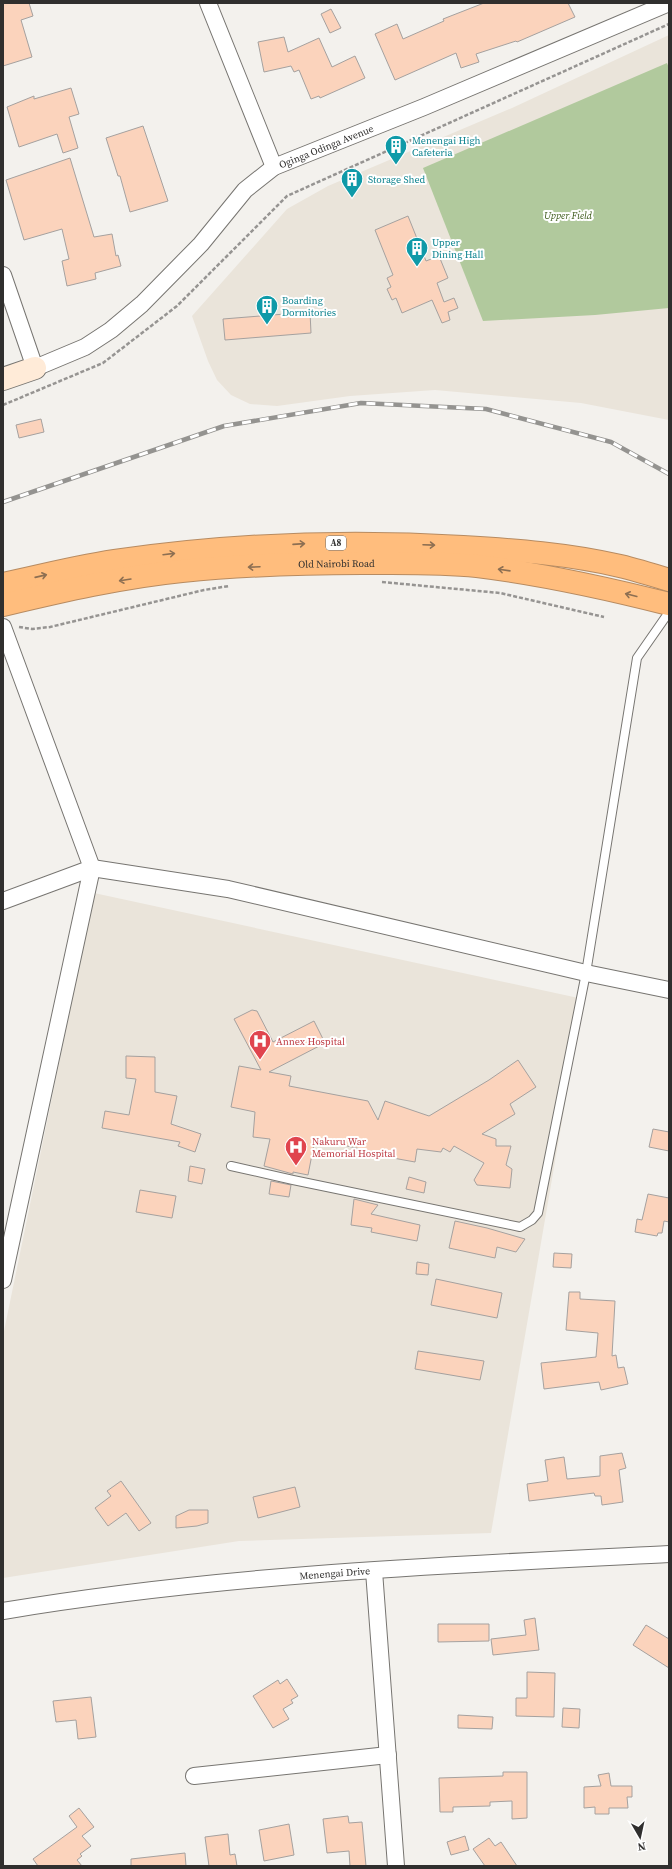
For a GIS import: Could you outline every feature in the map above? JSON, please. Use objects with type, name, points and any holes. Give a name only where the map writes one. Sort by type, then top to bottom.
[{"type":"highway","name":"Old Nairobi Road","points":[[3,584],[113,561],[184,552],[306,544],[368,543],[491,549],[553,555],[619,566],[669,580]]},
{"type":"highway","name":"Old Nairobi Road","points":[[3,605],[115,581],[181,571],[362,563],[475,566],[548,576],[669,604]]},
{"type":"street","points":[[208,3],[274,167]]},
{"type":"street","name":"Oginga Odinga Avenue","points":[[35,368],[85,347],[111,330],[127,317],[202,244],[245,190],[274,167],[424,107],[649,7],[669,3]]},
{"type":"street","points":[[3,275],[35,368],[3,379]]},
{"type":"street","points":[[3,1280],[92,868],[10,627]]},
{"type":"street","points":[[3,901],[92,868],[228,889],[586,973],[669,990]]},
{"type":"street","name":"Menengai Drive","points":[[3,1611],[190,1585],[320,1573],[669,1554]]},
{"type":"street","points":[[374,1571],[396,1866]]},
{"type":"street","points":[[194,1776],[388,1755]]},
{"type":"lane","points":[[231,1166],[520,1227],[532,1220],[538,1213],[586,973],[637,658],[669,612]]},
{"type":"path","points":[[3,405],[102,363],[177,306],[287,196],[669,24]]},
{"type":"path","points":[[378,582],[500,593],[604,617]]},
{"type":"path","points":[[10,627],[32,629],[50,627],[204,590],[231,586]]},
{"type":"shaded area","points":[[669,35],[669,420],[581,403],[435,390],[350,396],[277,406],[250,404],[231,395],[217,380],[208,361],[192,316],[287,209],[328,186],[512,108]]},
{"type":"shaded area","name":"Nakuru War Memorial Hospital","points":[[94,893],[583,999],[491,1533],[239,1541],[3,1578],[3,1336]]},
{"type":"green space","name":"Upper Field","points":[[667,63],[669,68],[669,308],[595,315],[483,321],[423,168]]},
{"type":"building","points":[[3,3],[29,3],[33,16],[21,20],[32,57],[3,66]]},
{"type":"building","points":[[484,3],[568,3],[575,17],[517,42],[516,41],[476,54],[479,62],[461,68],[456,53],[395,80],[375,34],[397,24],[403,39],[444,21],[443,19]]},
{"type":"building","points":[[331,9],[341,28],[330,33],[321,14]]},
{"type":"building","points":[[284,37],[288,52],[319,38],[332,67],[355,56],[365,78],[320,98],[319,96],[311,99],[299,70],[294,72],[291,66],[264,72],[258,42]]},
{"type":"building","points":[[71,88],[79,114],[69,117],[78,148],[63,153],[57,134],[19,147],[7,107],[34,96],[34,99]]},
{"type":"building","points":[[143,126],[168,201],[130,212],[120,176],[118,176],[106,138]]},
{"type":"building","points":[[70,158],[94,237],[112,234],[116,256],[118,255],[121,266],[95,273],[96,279],[67,286],[62,261],[69,259],[62,229],[24,240],[6,180]]},
{"type":"building","name":"Upper Dining Hall","points":[[408,216],[426,261],[439,256],[448,278],[437,283],[444,302],[454,298],[458,308],[448,312],[450,320],[442,323],[432,300],[402,313],[396,298],[392,300],[387,289],[391,287],[387,278],[393,275],[375,230]]},
{"type":"building","name":"Boarding Dormitories","points":[[310,312],[311,333],[225,340],[223,319]]},
{"type":"building","points":[[41,419],[44,432],[19,438],[16,425]]},
{"type":"building","points":[[252,1010],[257,1011],[273,1042],[314,1021],[325,1043],[269,1072],[291,1076],[289,1086],[368,1101],[378,1120],[385,1101],[429,1116],[489,1080],[518,1060],[536,1087],[510,1104],[515,1114],[482,1134],[496,1139],[496,1146],[511,1146],[506,1165],[512,1169],[510,1188],[477,1185],[474,1180],[484,1163],[454,1146],[450,1152],[443,1148],[441,1152],[417,1149],[415,1162],[360,1152],[361,1149],[315,1139],[308,1175],[293,1172],[293,1174],[264,1166],[270,1139],[253,1137],[255,1112],[231,1107],[239,1066],[261,1070],[234,1019]]},
{"type":"building","points":[[126,1056],[155,1057],[155,1092],[177,1096],[171,1124],[201,1134],[195,1152],[178,1146],[180,1142],[102,1128],[105,1111],[129,1115],[136,1079],[126,1078]]},
{"type":"building","points":[[653,1129],[669,1132],[669,1151],[649,1147]]},
{"type":"building","points":[[190,1166],[205,1169],[202,1184],[188,1181]]},
{"type":"building","points":[[409,1177],[426,1182],[424,1193],[406,1189]]},
{"type":"building","points":[[271,1181],[291,1185],[289,1197],[269,1194]]},
{"type":"building","points":[[140,1190],[176,1196],[172,1218],[136,1212]]},
{"type":"building","points":[[648,1194],[669,1198],[669,1222],[664,1221],[662,1233],[658,1233],[657,1236],[635,1232],[637,1219],[642,1220]]},
{"type":"building","points":[[354,1199],[378,1205],[371,1214],[420,1225],[417,1241],[371,1232],[372,1228],[351,1225]]},
{"type":"building","points":[[455,1221],[525,1239],[516,1252],[497,1247],[495,1258],[449,1248]]},
{"type":"building","points":[[554,1253],[572,1254],[571,1268],[553,1267]]},
{"type":"building","points":[[417,1262],[429,1264],[428,1275],[416,1274]]},
{"type":"building","points":[[436,1279],[502,1293],[497,1318],[431,1305]]},
{"type":"building","points":[[569,1292],[580,1292],[580,1299],[615,1301],[612,1356],[616,1355],[618,1368],[624,1367],[628,1384],[601,1390],[599,1382],[544,1389],[541,1363],[596,1357],[598,1333],[566,1330]]},
{"type":"building","points":[[418,1351],[484,1361],[480,1380],[415,1369]]},
{"type":"building","points":[[622,1453],[626,1468],[619,1470],[623,1502],[602,1505],[601,1496],[595,1496],[594,1493],[529,1501],[527,1484],[548,1481],[545,1460],[564,1457],[567,1479],[600,1476],[600,1456]]},
{"type":"building","points":[[121,1481],[151,1523],[139,1531],[126,1513],[108,1526],[95,1508],[111,1496],[107,1491]]},
{"type":"building","points":[[295,1487],[300,1507],[258,1518],[253,1497]]},
{"type":"building","points":[[189,1510],[208,1510],[208,1523],[197,1526],[176,1528],[176,1516]]},
{"type":"building","points":[[535,1618],[539,1650],[493,1655],[491,1639],[526,1635],[524,1620]]},
{"type":"building","points":[[438,1624],[489,1624],[489,1641],[438,1642]]},
{"type":"building","points":[[646,1625],[669,1639],[669,1668],[633,1645]]},
{"type":"building","points":[[527,1672],[555,1673],[554,1717],[516,1716],[516,1698],[527,1698]]},
{"type":"building","points":[[287,1679],[298,1696],[291,1700],[293,1703],[283,1709],[289,1719],[273,1728],[253,1696],[278,1680],[280,1684]]},
{"type":"building","points":[[91,1697],[96,1737],[78,1739],[76,1720],[56,1722],[53,1701]]},
{"type":"building","points":[[563,1708],[580,1709],[579,1728],[562,1727]]},
{"type":"building","points":[[458,1715],[493,1717],[492,1729],[458,1728]]},
{"type":"building","points":[[503,1772],[527,1772],[527,1818],[512,1819],[512,1801],[490,1802],[490,1806],[453,1807],[453,1812],[440,1812],[439,1778],[503,1776]]},
{"type":"building","points":[[609,1773],[611,1786],[632,1786],[632,1797],[627,1797],[628,1808],[609,1808],[609,1814],[595,1814],[595,1807],[584,1808],[584,1787],[601,1786],[598,1775]]},
{"type":"building","points":[[79,1808],[94,1827],[82,1836],[91,1846],[80,1854],[82,1856],[77,1860],[82,1866],[38,1866],[33,1859],[77,1827],[69,1816]]},
{"type":"building","points":[[348,1816],[349,1823],[362,1822],[366,1866],[350,1866],[349,1851],[327,1853],[323,1819]]},
{"type":"building","points":[[289,1824],[294,1855],[264,1861],[259,1830]]},
{"type":"building","points":[[228,1834],[230,1855],[235,1854],[237,1866],[209,1866],[205,1837]]},
{"type":"building","points":[[465,1836],[469,1850],[451,1855],[447,1842]]},
{"type":"building","points":[[489,1838],[495,1846],[501,1842],[517,1866],[485,1866],[473,1849]]},
{"type":"building","points":[[185,1853],[186,1866],[131,1866],[131,1859]]},
{"type":"railway","points":[[3,502],[224,426],[361,403],[486,409],[611,442],[669,474]]},
{"type":"place","name":"Menengai High Cafeteria","points":[[396,166]]},
{"type":"place","name":"Storage Shed","points":[[352,198]]},
{"type":"place","name":"Upper Dining Hall","points":[[417,268]]},
{"type":"place","name":"Boarding Dormitories","points":[[267,326]]},
{"type":"place","name":"Annex Hospital","points":[[260,1060]]},
{"type":"place","name":"Nakuru War Memorial Hospital","points":[[296,1166]]}]
